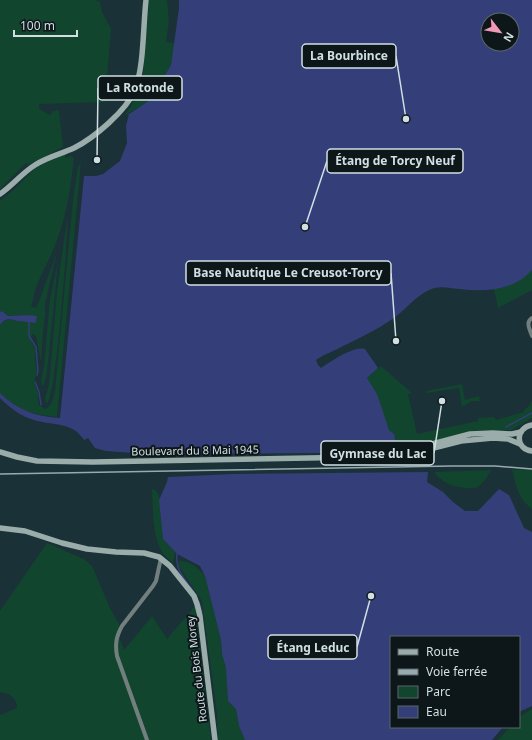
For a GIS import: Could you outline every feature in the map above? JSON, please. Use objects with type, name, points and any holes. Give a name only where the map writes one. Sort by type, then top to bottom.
[{"type":"main road","points":[[0,194],[33,166],[84,142],[124,109],[135,90],[140,69],[146,0]]},
{"type":"main road","points":[[520,444],[519,435],[527,426],[532,425]]},
{"type":"main road","name":"Boulevard du 8 Mai 1945","points":[[391,455],[470,434],[512,434],[521,432]]},
{"type":"main road","name":"Boulevard du 8 Mai 1945","points":[[0,452],[26,459],[59,462],[363,457],[410,454],[461,441],[481,438],[508,439],[520,444],[526,450],[532,451]]},
{"type":"main road","points":[[0,528],[25,531],[62,543],[87,549],[144,553],[161,558]]},
{"type":"main road","name":"Route du Bois Morey","points":[[161,558],[170,566],[194,596],[198,604],[215,740]]},
{"type":"street","points":[[532,318],[528,322],[532,336]]},
{"type":"street","points":[[147,740],[117,656],[115,644],[117,634],[122,626],[156,580],[161,558]]},
{"type":"green space","points":[[0,0],[95,0],[100,2],[102,12],[111,29],[105,102],[39,104],[39,109],[50,115],[53,111],[59,110],[63,147],[30,164],[26,163],[0,189]]},
{"type":"green space","points":[[149,0],[167,0],[169,20],[166,42],[175,43],[171,65],[159,85],[156,94],[147,102],[129,113],[129,116],[126,113],[133,102],[144,97],[143,92],[139,90],[143,76]]},
{"type":"green space","points":[[65,154],[65,158],[71,156],[74,158],[66,210],[54,247],[36,287],[31,306],[36,308],[38,304],[57,252],[45,304],[41,362],[36,336],[33,334],[30,339],[35,349],[37,370],[34,383],[38,393],[38,402],[40,406],[45,409],[51,404],[55,391],[73,200],[78,167],[81,162],[57,417],[26,411],[12,404],[0,393],[0,325],[4,321],[8,320],[36,323],[37,317],[28,315],[8,316],[2,311],[0,312],[0,201],[16,188],[35,168]]},
{"type":"green space","points":[[68,216],[64,284],[58,346],[51,394],[47,404],[45,398],[49,385],[57,292]]},
{"type":"green space","points":[[58,263],[47,372],[44,385],[42,385],[41,382],[44,366],[50,299]]},
{"type":"green space","points":[[532,270],[532,290],[498,308],[494,289],[514,283]]},
{"type":"green space","points":[[381,366],[412,393],[408,394],[417,434],[478,421],[478,418],[494,417],[496,420],[524,412],[532,400],[532,418],[512,430],[473,431],[413,446],[389,450],[389,430],[367,378]]},
{"type":"green space","points":[[462,384],[465,400],[479,396],[480,401],[472,401],[462,407],[459,388],[427,393],[426,391]]},
{"type":"green space","points":[[532,469],[532,509],[524,501],[516,487],[512,470]]},
{"type":"green space","points":[[491,470],[487,477],[476,488],[457,487],[448,484],[434,472]]},
{"type":"green space","points":[[152,489],[154,489],[159,495],[163,539],[175,552],[173,563],[165,556],[156,538]]},
{"type":"green space","points":[[47,543],[84,559],[92,566],[110,608],[119,624],[119,637],[124,650],[152,616],[167,639],[195,606],[211,740],[0,740],[0,715],[17,708],[17,704],[12,697],[0,692],[0,611]]},
{"type":"green space","points":[[179,561],[187,562],[194,566],[205,576],[221,640],[222,654],[227,668],[228,701],[236,709],[239,726],[245,740],[218,740],[217,713],[202,601],[178,565]]},
{"type":"green space","points":[[532,709],[532,740],[498,740],[509,728],[520,728],[520,716]]},
{"type":"water","points":[[179,0],[532,0],[532,270],[517,282],[508,286],[489,290],[469,290],[440,287],[433,288],[419,296],[385,324],[316,360],[321,368],[349,352],[365,349],[378,368],[367,378],[377,394],[389,430],[394,434],[396,444],[388,449],[327,453],[146,454],[106,451],[95,448],[88,438],[84,440],[79,434],[68,427],[41,422],[20,414],[0,398],[0,393],[13,404],[28,412],[60,418],[84,176],[96,176],[103,174],[120,161],[127,143],[126,126],[129,114],[147,102],[155,94],[171,65]]},
{"type":"water","points":[[2,311],[8,316],[37,316],[36,323],[8,319],[0,325],[0,312]]},
{"type":"water","points":[[428,472],[427,482],[443,492],[465,511],[478,511],[499,489],[509,495],[524,528],[532,532],[532,706],[520,712],[520,636],[390,636],[390,728],[502,728],[492,740],[245,740],[239,726],[236,709],[228,701],[226,668],[222,654],[221,640],[205,576],[200,566],[177,554],[163,539],[159,500],[168,477],[233,474]]},
{"type":"waterway","points":[[29,322],[29,336],[36,347],[37,375]]},
{"type":"waterway","points":[[35,382],[39,392],[41,405]]},
{"type":"waterway","points":[[506,427],[532,413]]},
{"type":"waterway","points":[[177,553],[177,564],[179,569],[194,592]]},
{"type":"waterway","points":[[199,602],[202,612]]},
{"type":"railway","points":[[0,474],[451,466],[495,466],[532,469]]},
{"type":"place","name":"La Bourbince","points":[[406,119]]},
{"type":"place","name":"La Rotonde","points":[[97,160]]},
{"type":"place","name":"Étang de Torcy Neuf","points":[[305,227]]},
{"type":"place","name":"Base Nautique Le Creusot-Torcy","points":[[396,341]]},
{"type":"place","name":"Gymnase du Lac","points":[[442,401]]},
{"type":"place","name":"Étang Leduc","points":[[371,596]]}]
